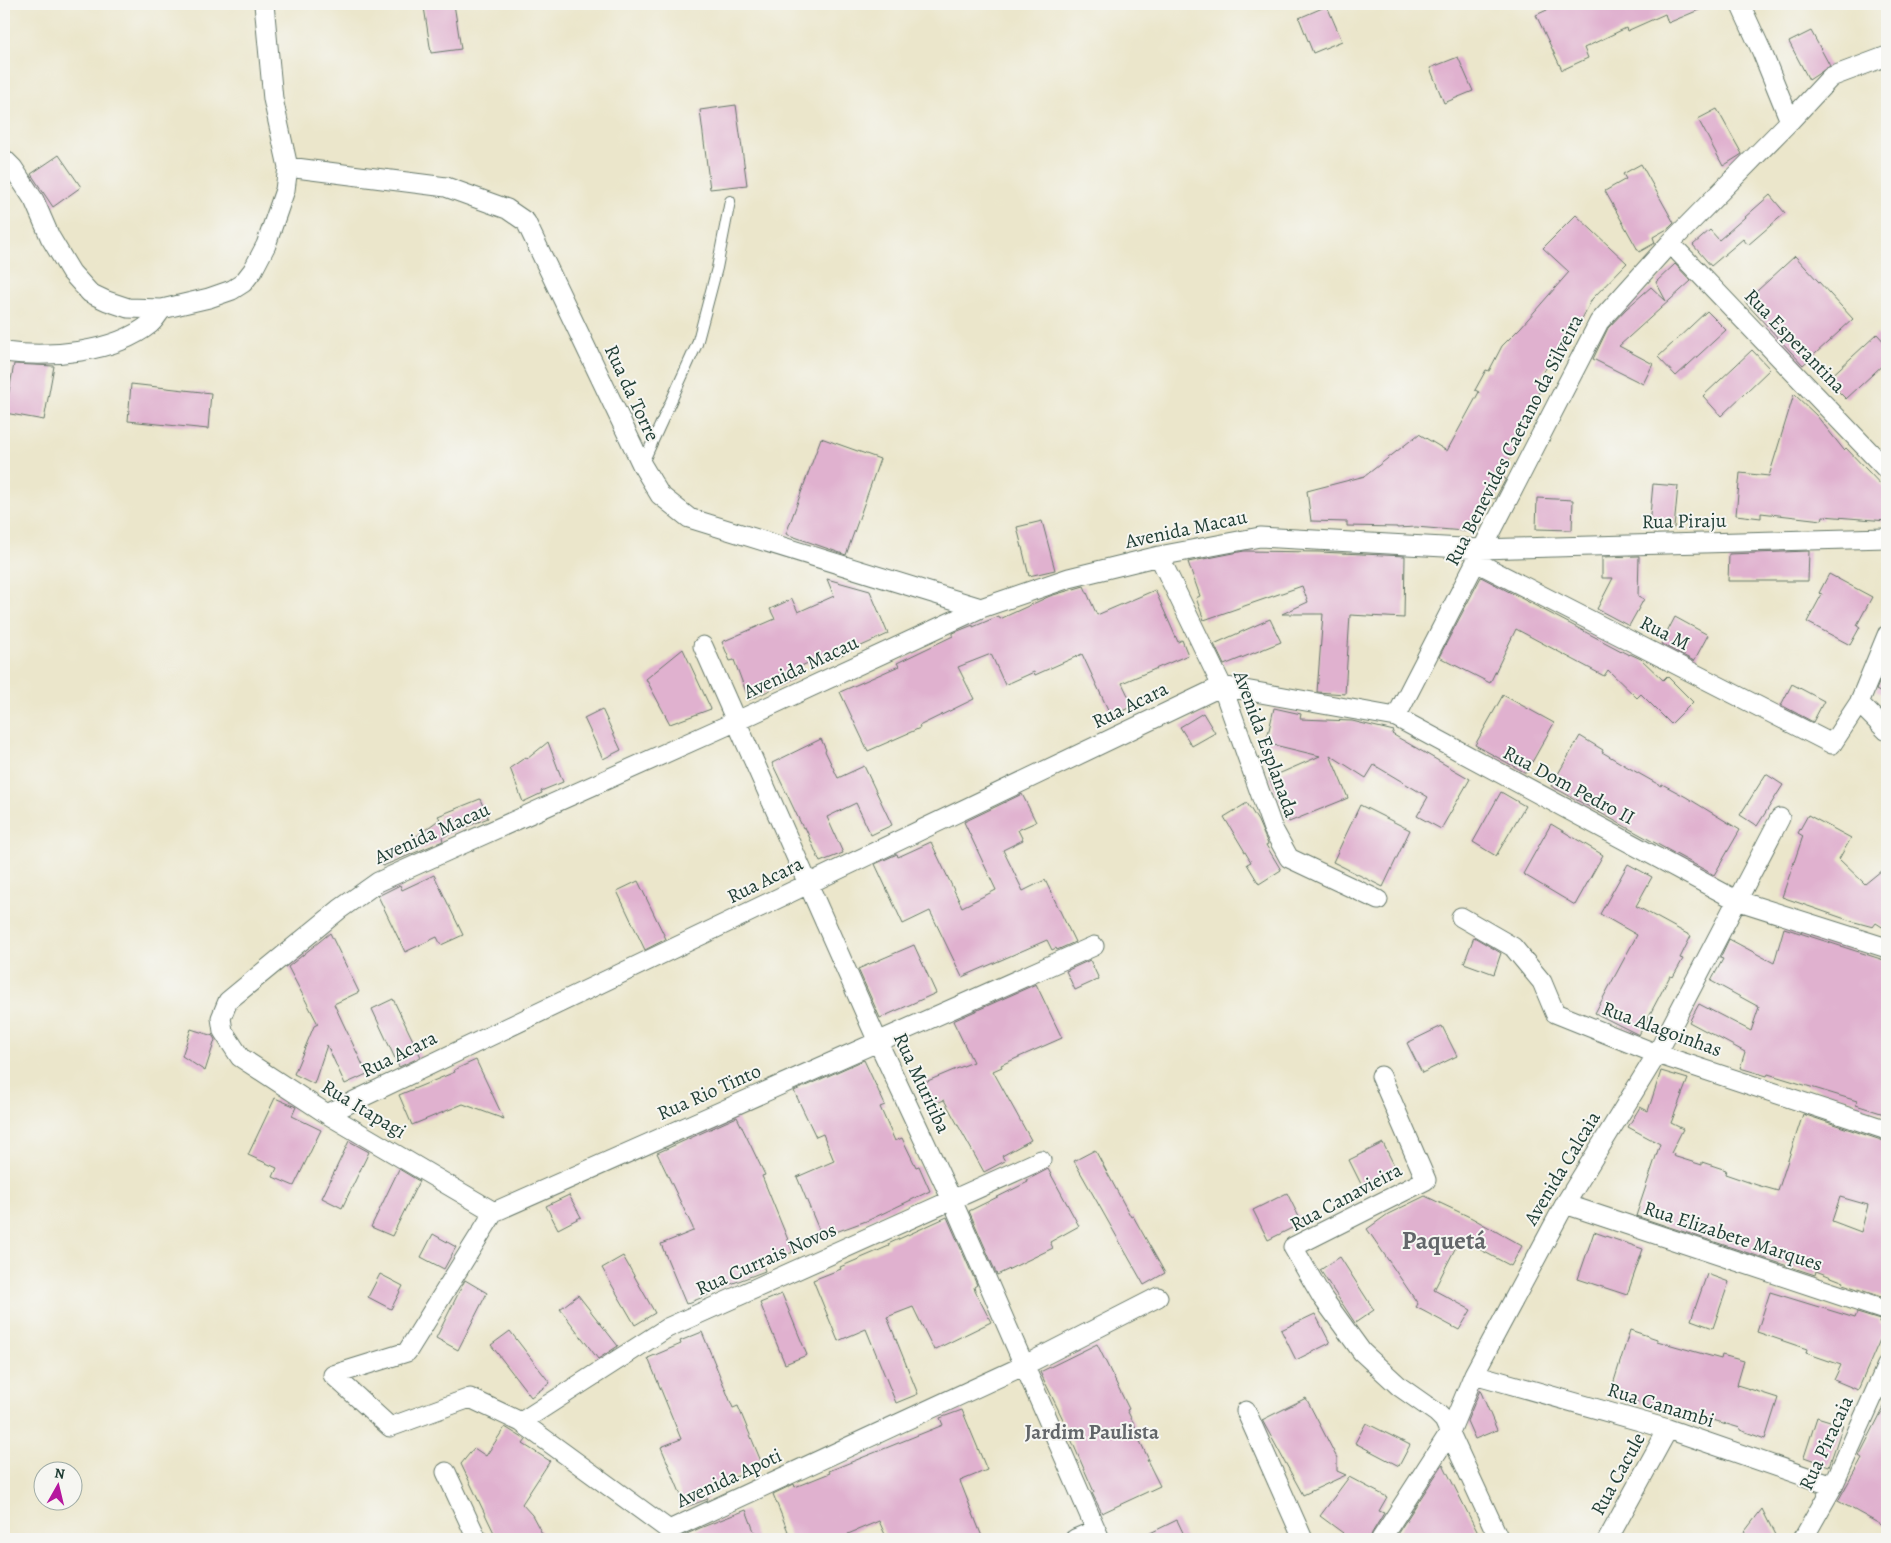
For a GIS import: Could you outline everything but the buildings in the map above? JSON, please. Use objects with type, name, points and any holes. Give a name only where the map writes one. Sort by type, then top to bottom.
[{"type":"street","points":[[4,159],[13,168],[34,200],[50,237],[71,272],[90,293],[106,302],[128,308],[162,309],[209,298],[232,290],[243,283],[253,270],[270,236],[285,190],[288,167],[273,99],[264,4]]},
{"type":"street","points":[[1740,4],[1790,121]]},
{"type":"street","name":"Rua Benevides Caetano da Silveira","points":[[1396,718],[1599,322],[1670,242],[1831,77],[1887,56]]},
{"type":"street","name":"Rua da Torre","points":[[288,167],[446,187],[507,209],[526,222],[642,465],[660,495],[689,518],[981,608]]},
{"type":"street","name":"Rua Esperantina","points":[[1670,242],[1887,470]]},
{"type":"street","points":[[4,352],[25,355],[78,351],[101,347],[139,331],[151,323],[162,309]]},
{"type":"street","name":"Avenida Macau","points":[[223,1031],[221,1018],[228,1002],[318,927],[378,882],[737,721],[981,608],[1069,578],[1159,556],[1260,537],[1479,556]]},
{"type":"street","name":"Rua Piraju","points":[[1479,556],[1887,538]]},
{"type":"street","name":"Avenida Esplanada","points":[[1159,556],[1222,686],[1273,829],[1289,858],[1378,900]]},
{"type":"street","name":"Rua M","points":[[1479,556],[1832,744],[1859,703]]},
{"type":"street","points":[[1887,635],[1859,703],[1887,731]]},
{"type":"street","name":"Rua Muritiba","points":[[703,646],[878,1042],[952,1200],[1098,1535]]},
{"type":"street","name":"Rua Dom Pedro II","points":[[1222,686],[1396,718],[1736,900],[1887,948]]},
{"type":"street","name":"Rua Acara","points":[[327,1114],[1222,686]]},
{"type":"street","name":"Avenida Calcaia","points":[[1381,1539],[1450,1432],[1474,1374],[1564,1204],[1657,1054],[1780,818]]},
{"type":"street","name":"Rua Alagoinhas","points":[[1461,917],[1512,947],[1542,982],[1555,1013],[1657,1054],[1887,1130]]},
{"type":"street","name":"Rua Rio Tinto","points":[[494,1212],[1094,946]]},
{"type":"street","name":"Rua Itapagi","points":[[223,1031],[240,1057],[327,1114],[494,1212]]},
{"type":"street","name":"Rua Canavieira","points":[[1381,1076],[1426,1180],[1293,1247],[1322,1297],[1362,1352],[1400,1387],[1444,1420],[1499,1539]]},
{"type":"street","name":"Rua Currais Novos","points":[[521,1422],[667,1328],[1041,1160]]},
{"type":"street","name":"Rua Elizabete Marques","points":[[1564,1204],[1887,1311]]},
{"type":"street","name":"Avenida Apoti","points":[[494,1212],[407,1352],[332,1375],[390,1427],[470,1398],[521,1422],[671,1535],[1025,1366],[1158,1296]]},
{"type":"street","name":"Rua Piracaia","points":[[1803,1539],[1833,1486],[1887,1365]]},
{"type":"street","name":"Rua Canambi","points":[[1474,1374],[1668,1429],[1833,1486]]},
{"type":"street","points":[[1246,1411],[1303,1539]]},
{"type":"street","name":"Rua Cacule","points":[[1608,1539],[1668,1429]]},
{"type":"street","points":[[446,1472],[478,1539]]},
{"type":"street","points":[[1075,1539],[1098,1535]]},
{"type":"lane","points":[[642,465],[696,344],[717,268],[730,201]]},
{"type":"district","name":"Paquetá","points":[[1444,1241]]},
{"type":"district","name":"Jardim Paulista","points":[[1092,1432]]}]
